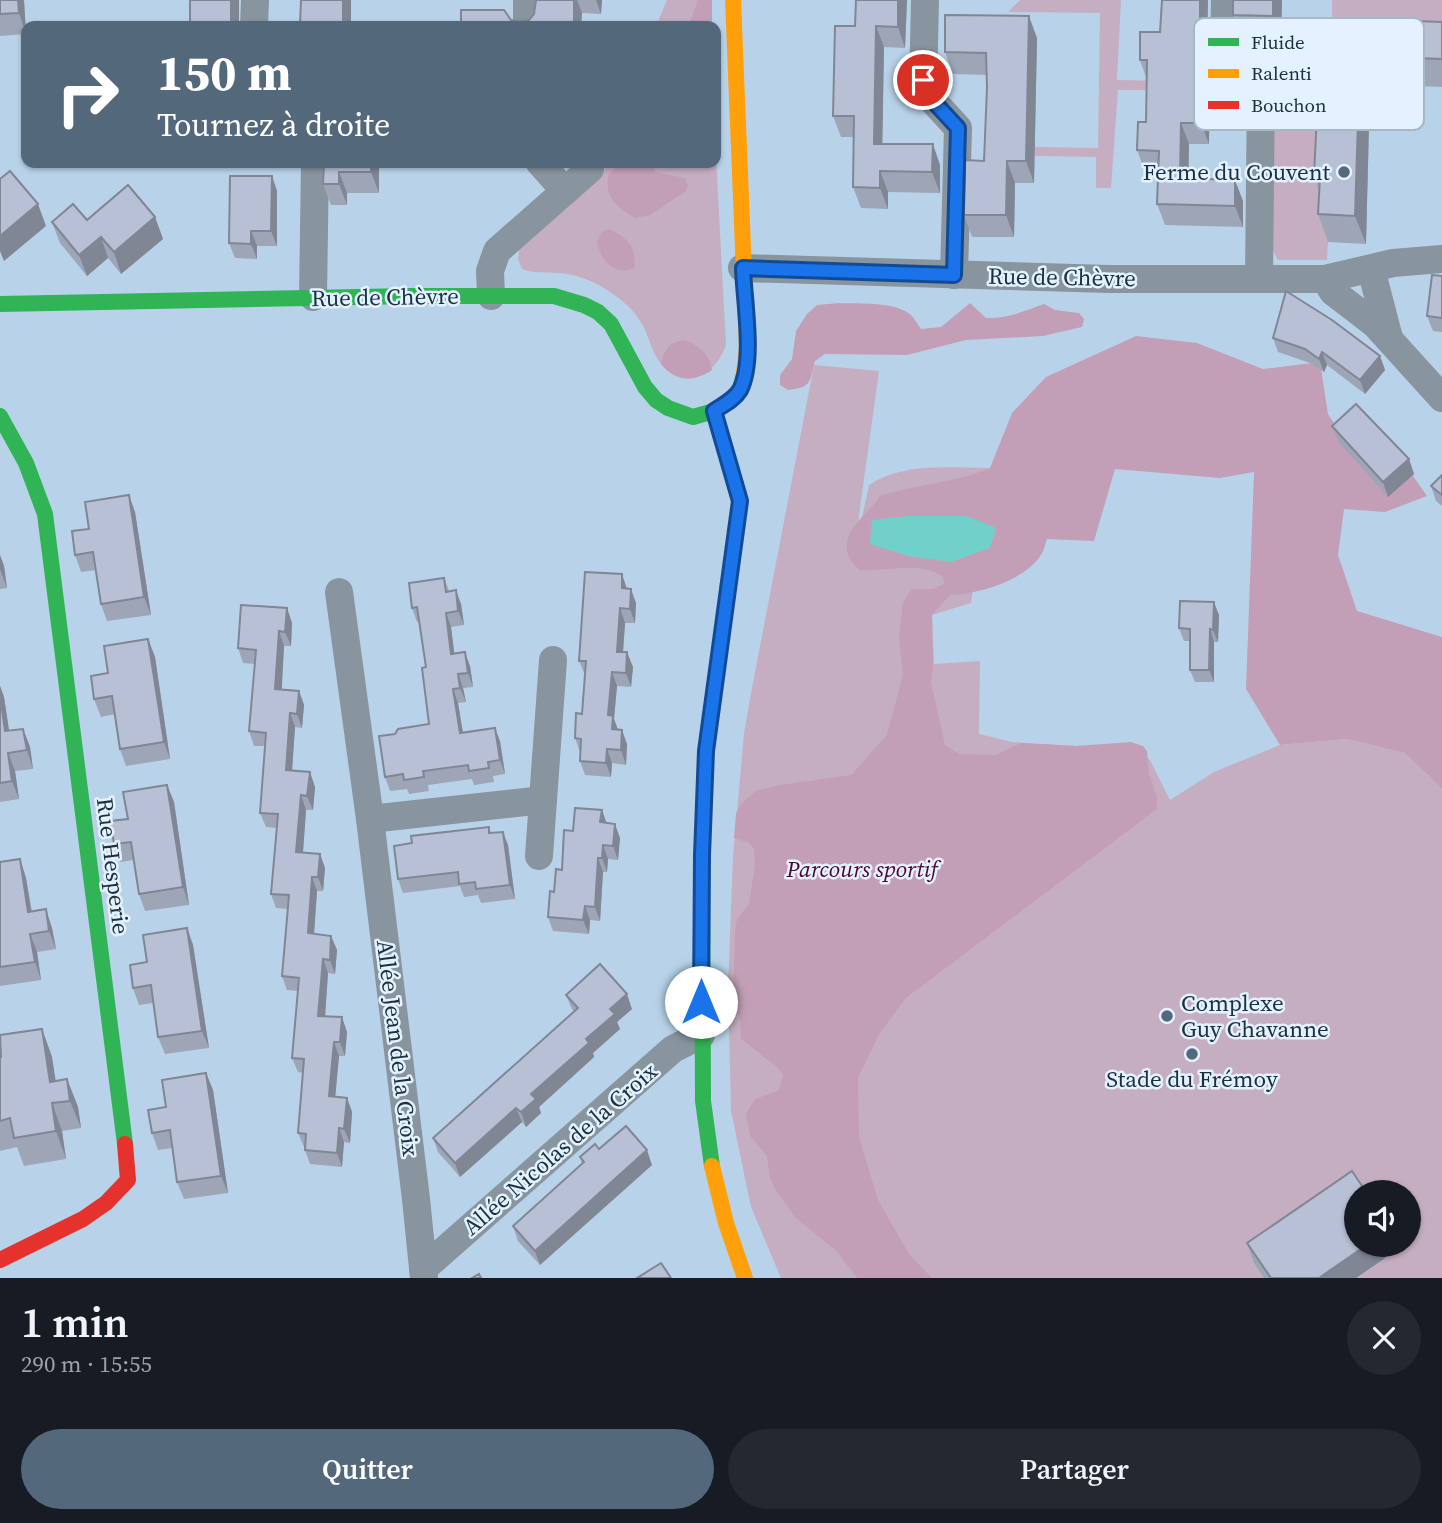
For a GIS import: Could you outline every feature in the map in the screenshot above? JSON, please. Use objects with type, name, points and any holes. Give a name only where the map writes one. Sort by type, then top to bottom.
[{"type":"street","points":[[254,21],[255,0]]},
{"type":"street","points":[[527,0],[527,21]]},
{"type":"street","points":[[733,0],[747,347],[740,390],[733,399],[714,411],[740,501],[706,751],[702,855],[701,1035],[703,1101],[710,1159],[726,1223],[745,1278]]},
{"type":"street","points":[[925,0],[923,90],[958,128],[954,275]]},
{"type":"street","points":[[1225,0],[1225,18]]},
{"type":"street","points":[[1259,278],[1261,130]]},
{"type":"street","points":[[313,298],[315,168]]},
{"type":"street","points":[[544,168],[565,191]]},
{"type":"street","points":[[491,296],[490,271],[497,251],[590,169]]},
{"type":"street","name":"Rue de Chèvre","points":[[743,268],[1109,279],[1325,279],[1393,263],[1442,259]]},
{"type":"street","points":[[1371,269],[1389,340]]},
{"type":"street","points":[[1325,279],[1333,292],[1376,325],[1442,398]]},
{"type":"street","name":"Rue de Chèvre","points":[[0,304],[554,296],[591,308],[611,324],[645,387],[656,400],[668,408],[692,417],[714,411]]},
{"type":"street","name":"Rue Hesperie","points":[[0,416],[18,444],[45,514],[124,1129],[128,1180],[106,1203],[83,1219],[0,1260]]},
{"type":"street","name":"Allée Jean de la Croix","points":[[339,592],[370,819],[423,1273]]},
{"type":"street","points":[[539,856],[553,660]]},
{"type":"street","points":[[370,819],[543,800]]},
{"type":"street","name":"Allée Nicolas de la Croix","points":[[423,1273],[673,1048],[701,1035]]},
{"type":"green space","points":[[667,0],[712,0],[712,21],[658,21]]},
{"type":"green space","points":[[698,0],[712,0],[712,21],[691,20]]},
{"type":"green space","points":[[1020,0],[1121,0],[1117,80],[1194,82],[1194,90],[1118,90],[1111,188],[1096,188],[1096,157],[994,155],[994,146],[1098,148],[1100,13],[1008,12]]},
{"type":"green space","points":[[1332,0],[1442,0],[1442,50],[1424,52],[1424,18],[1332,18]]},
{"type":"green space","points":[[1274,130],[1337,130],[1327,260],[1278,260],[1271,247]]},
{"type":"green space","points":[[606,168],[717,168],[726,345],[707,372],[689,379],[670,373],[655,354],[633,311],[594,282],[565,274],[522,269],[518,259],[520,245],[566,209]]},
{"type":"green space","points":[[616,168],[654,168],[655,172],[685,178],[688,185],[686,191],[650,215],[635,218],[622,210],[610,195],[609,174]]},
{"type":"green space","points":[[609,229],[630,244],[635,261],[634,268],[620,270],[605,261],[597,242],[601,233]]},
{"type":"green space","points":[[839,303],[896,307],[911,315],[921,329],[941,327],[970,303],[986,318],[1008,316],[1044,304],[1055,310],[1079,313],[1084,319],[1082,327],[1043,336],[966,340],[907,355],[825,354],[815,361],[806,385],[788,390],[780,385],[780,375],[792,359],[796,331],[807,314],[817,305]]},
{"type":"green space","name":"Parcours sportif","points":[[1136,336],[1197,343],[1263,369],[1320,362],[1328,414],[1352,451],[1411,473],[1427,496],[1385,512],[1344,509],[1338,555],[1357,611],[1442,637],[1442,789],[1405,753],[1347,739],[1280,745],[1246,689],[1254,472],[1220,478],[1115,469],[1094,541],[1047,539],[1042,553],[1033,564],[1012,579],[987,589],[950,595],[932,615],[931,683],[945,745],[959,754],[996,755],[1021,743],[1076,746],[1131,742],[1143,746],[1147,751],[1157,809],[907,997],[879,1034],[858,1078],[859,1137],[878,1200],[909,1254],[932,1278],[857,1278],[836,1251],[795,1217],[770,1178],[767,1156],[750,1136],[746,1114],[755,1099],[779,1090],[783,1075],[741,1039],[740,1020],[733,998],[735,931],[737,919],[749,904],[755,865],[754,849],[749,843],[734,838],[736,813],[741,804],[756,791],[851,775],[887,735],[903,674],[899,638],[903,602],[912,589],[933,589],[944,584],[943,577],[934,572],[914,568],[860,570],[850,559],[847,548],[851,531],[856,524],[880,496],[990,468],[1012,413],[1046,377]]},
{"type":"green space","points":[[684,340],[702,351],[712,370],[699,377],[685,378],[672,374],[661,364],[668,348]]},
{"type":"green space","name":"Parcours sportif","points":[[814,365],[879,371],[853,559],[869,485],[897,473],[912,470],[943,467],[990,468],[971,603],[932,615],[934,664],[980,661],[979,734],[1012,742],[1076,746],[1118,745],[1150,760],[1170,800],[1214,772],[1280,745],[1347,739],[1405,753],[1442,789],[1442,1278],[781,1278],[751,1207],[731,1111],[728,987],[733,857],[744,733]]},
{"type":"shaded area","points":[[907,516],[967,516],[996,528],[990,548],[951,562],[908,556],[870,544],[872,520]]},
{"type":"building","points":[[0,0],[18,0],[19,13],[0,14]]},
{"type":"building","points":[[190,0],[231,0],[231,21],[190,21]]},
{"type":"building","points":[[301,0],[343,0],[343,21],[300,21]]},
{"type":"building","points":[[536,0],[574,0],[574,21],[524,21],[534,14]]},
{"type":"building","points":[[856,0],[898,0],[898,27],[876,26],[874,144],[933,144],[932,172],[880,171],[880,188],[853,187],[854,116],[833,116],[835,26],[855,26]]},
{"type":"building","points":[[1162,0],[1200,0],[1200,18],[1194,18],[1194,123],[1181,123],[1180,178],[1235,180],[1235,206],[1157,204],[1159,151],[1137,150],[1138,122],[1146,122],[1147,60],[1140,60],[1140,32],[1160,32]]},
{"type":"building","points":[[1233,0],[1273,0],[1273,16],[1233,15]]},
{"type":"building","points":[[461,10],[504,10],[511,20],[516,21],[461,21]]},
{"type":"building","points":[[945,15],[1029,16],[1026,161],[1007,161],[1006,215],[964,215],[965,160],[984,161],[986,53],[945,52]]},
{"type":"building","points":[[1424,21],[1442,22],[1442,59],[1424,58]]},
{"type":"building","points":[[1316,130],[1358,130],[1355,216],[1318,214],[1320,177],[1314,176]]},
{"type":"building","points":[[324,168],[371,168],[371,172],[339,172],[339,184],[323,184]]},
{"type":"building","points":[[10,171],[38,204],[0,236],[0,179]]},
{"type":"building","points":[[230,176],[272,176],[271,231],[251,231],[251,244],[229,243]]},
{"type":"building","points":[[128,185],[155,217],[114,252],[101,237],[79,255],[52,222],[73,204],[87,220]]},
{"type":"building","points":[[1432,275],[1442,276],[1442,318],[1427,316]]},
{"type":"building","points":[[1286,291],[1332,320],[1380,356],[1360,380],[1322,352],[1319,359],[1305,349],[1273,338]]},
{"type":"building","points":[[1356,404],[1409,459],[1383,482],[1332,426]]},
{"type":"building","points":[[1442,475],[1442,495],[1431,486]]},
{"type":"building","points":[[129,495],[144,597],[101,604],[93,552],[75,555],[72,531],[89,529],[85,502]]},
{"type":"building","points":[[585,572],[622,574],[622,588],[631,589],[630,609],[620,608],[617,652],[627,652],[626,673],[612,672],[608,715],[613,716],[612,729],[622,730],[621,750],[607,749],[606,763],[580,761],[581,739],[575,738],[576,713],[582,714],[586,661],[579,661]]},
{"type":"building","points":[[444,578],[446,592],[456,590],[458,611],[446,613],[451,654],[465,652],[468,673],[458,674],[460,688],[453,689],[460,733],[495,728],[500,760],[488,762],[489,768],[469,771],[468,765],[423,771],[424,777],[404,780],[403,774],[385,777],[379,736],[395,734],[398,729],[429,724],[422,668],[426,667],[417,607],[412,608],[409,583]]},
{"type":"building","points":[[1180,601],[1214,602],[1209,670],[1190,670],[1190,629],[1179,628]]},
{"type":"building","points":[[241,605],[287,608],[285,632],[279,631],[275,689],[299,691],[297,714],[290,713],[286,770],[310,772],[307,796],[301,795],[296,852],[320,854],[318,877],[312,877],[308,933],[331,936],[330,960],[323,959],[318,1016],[342,1017],[340,1042],[334,1042],[329,1096],[347,1098],[344,1129],[339,1128],[337,1153],[305,1150],[306,1134],[298,1133],[304,1059],[292,1058],[299,978],[282,976],[289,895],[271,894],[278,814],[260,813],[266,733],[249,731],[256,650],[238,648]]},
{"type":"building","points":[[148,639],[164,742],[120,749],[112,696],[94,699],[91,676],[108,673],[104,646]]},
{"type":"building","points":[[0,696],[5,731],[23,729],[27,750],[8,753],[12,781],[0,783]]},
{"type":"building","points":[[167,785],[183,887],[139,894],[131,842],[114,844],[110,821],[128,819],[123,792]]},
{"type":"building","points":[[575,808],[602,810],[600,822],[615,824],[613,846],[603,845],[602,858],[598,858],[595,907],[585,906],[583,920],[548,917],[550,891],[554,892],[556,869],[562,870],[564,830],[573,831]]},
{"type":"building","points":[[489,827],[489,833],[503,832],[510,885],[476,889],[475,882],[459,884],[458,872],[398,879],[394,846],[412,843],[411,836]]},
{"type":"building","points":[[20,859],[28,912],[46,909],[49,931],[30,934],[35,962],[0,967],[0,862]]},
{"type":"building","points":[[187,928],[202,1031],[158,1037],[151,985],[133,988],[130,965],[147,962],[143,935]]},
{"type":"building","points":[[600,964],[627,994],[610,1009],[615,1014],[586,1039],[589,1043],[531,1094],[536,1099],[521,1112],[516,1108],[455,1163],[433,1138],[578,1008],[566,995]]},
{"type":"building","points":[[42,1029],[50,1082],[67,1079],[70,1101],[52,1103],[56,1131],[14,1138],[10,1118],[0,1121],[0,1035]]},
{"type":"building","points":[[206,1073],[221,1176],[177,1182],[170,1130],[152,1133],[148,1110],[166,1107],[162,1080]]},
{"type":"building","points":[[626,1126],[647,1150],[535,1251],[513,1226],[584,1162],[580,1157],[595,1144],[599,1149]]},
{"type":"building","points":[[1352,1171],[1358,1180],[1344,1180],[1344,1257],[1349,1257],[1319,1278],[1271,1278],[1247,1243]]},
{"type":"building","points":[[661,1263],[671,1278],[637,1278]]},
{"type":"traffic: fast","points":[[0,304],[554,296],[584,305],[598,312],[611,324],[645,387],[656,400],[668,408],[693,417],[714,411],[733,399],[740,390],[744,374]]},
{"type":"traffic: fast","points":[[712,1166],[703,1101],[702,855],[706,751],[740,501],[714,411]]},
{"type":"traffic: fast","points":[[0,416],[26,463],[45,514],[125,1144]]},
{"type":"traffic: slow","points":[[733,0],[747,347],[744,374]]},
{"type":"traffic: slow","points":[[712,1166],[726,1223],[745,1278]]},
{"type":"traffic: jam","points":[[0,1260],[83,1219],[106,1203],[128,1180],[125,1144]]},
{"type":"place","name":"Ferme du Couvent","points":[[1344,172]]},
{"type":"place","name":"Complexe Guy Chavanne","points":[[1167,1016]]},
{"type":"place","name":"Stade du Frémoy","points":[[1192,1054]]},
{"type":"route","points":[[701,1002],[706,751],[740,517],[738,486],[714,411],[733,399],[740,390],[744,377],[747,347],[743,268],[954,275],[958,128],[923,90],[923,80]]}]
